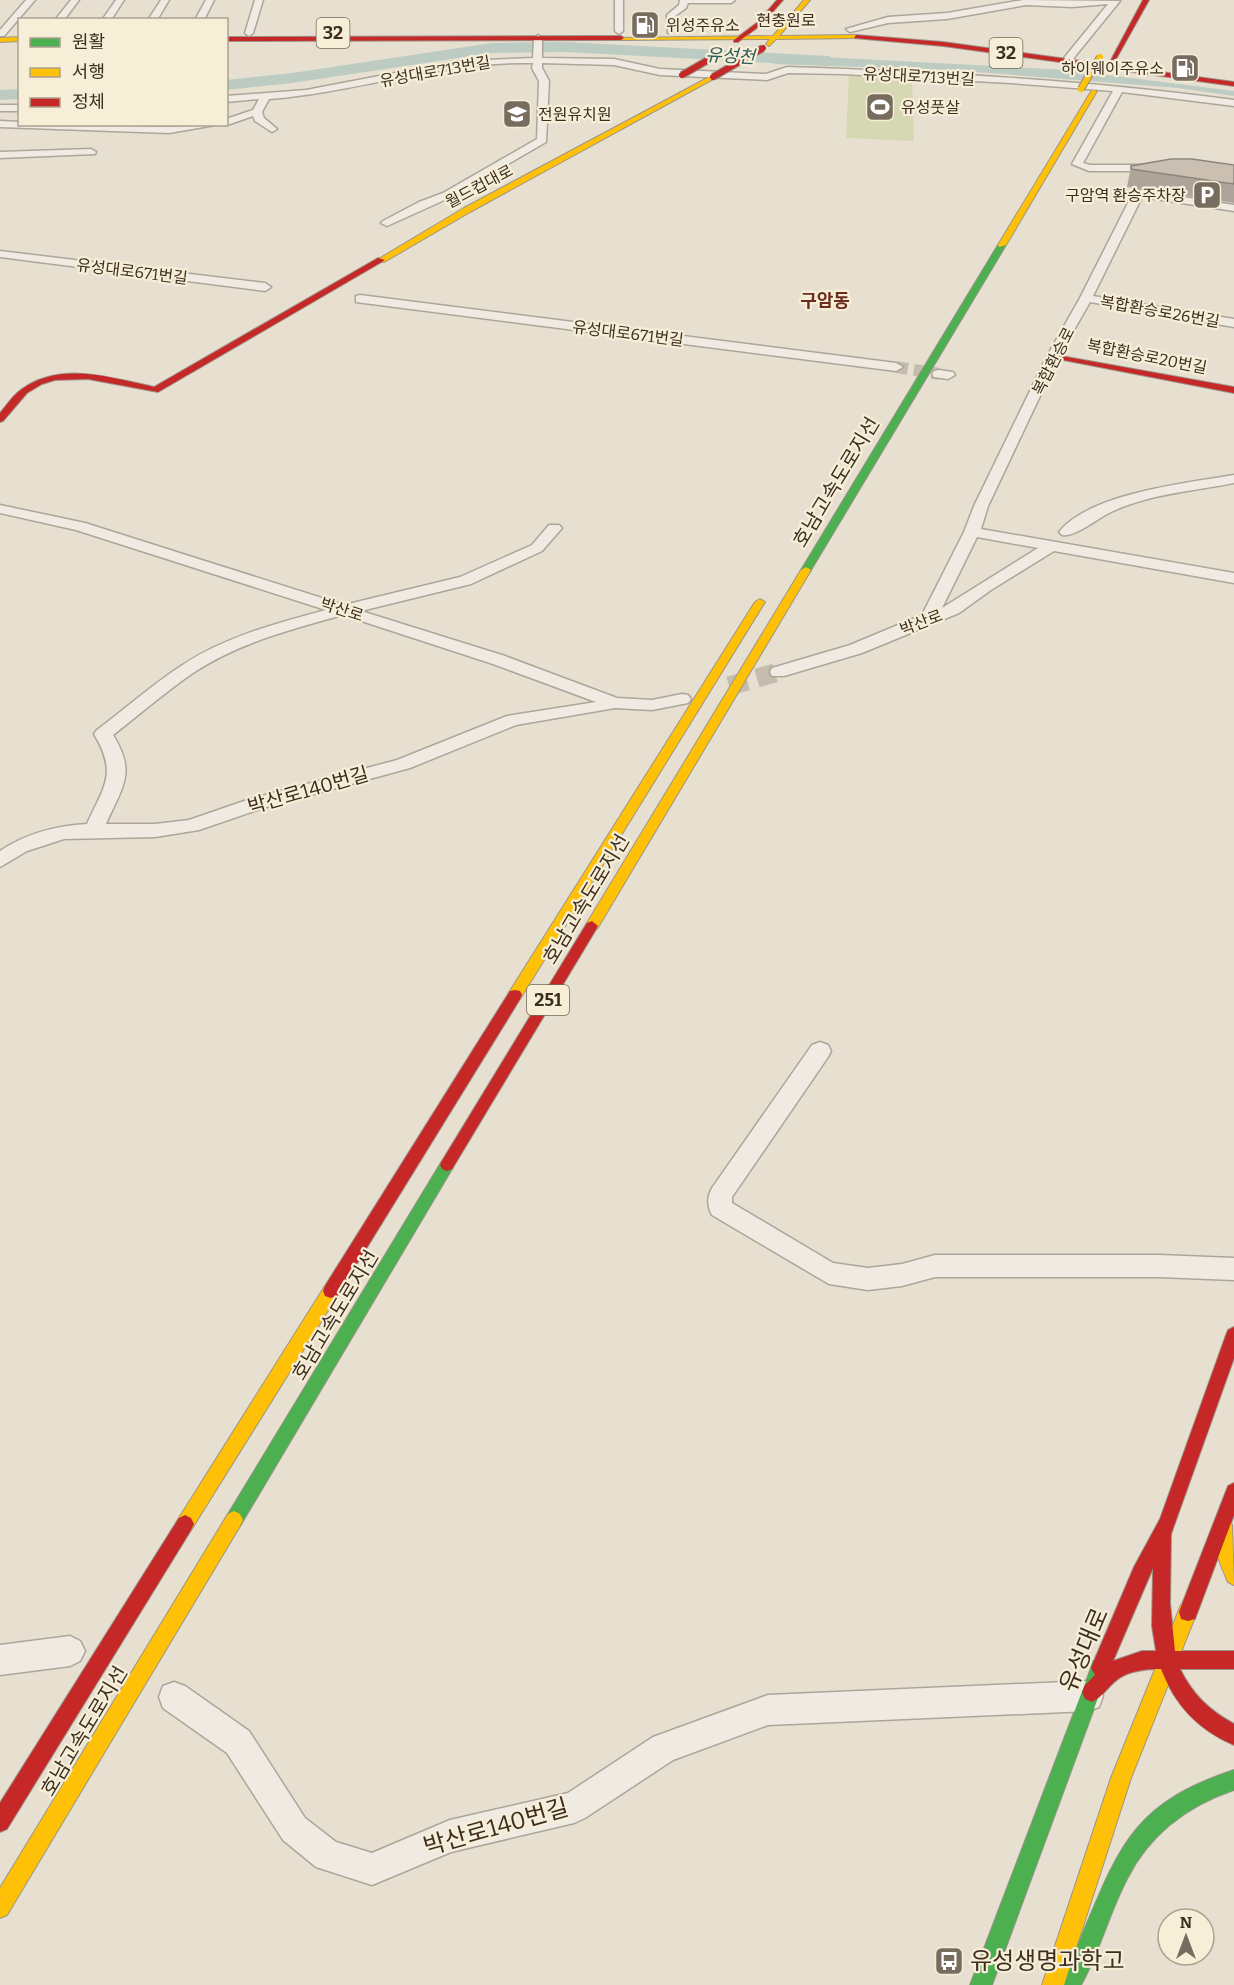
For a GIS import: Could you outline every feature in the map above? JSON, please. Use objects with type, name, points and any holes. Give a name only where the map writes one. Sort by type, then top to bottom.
[{"type":"main road","points":[[660,88],[746,34],[769,15],[780,0]]},
{"type":"main road","name":"호남고속도로지선","points":[[1106,58],[1132,0]]},
{"type":"main road","name":"호남고속도로지선","points":[[0,1908],[1083,93],[1146,0]]},
{"type":"main road","points":[[804,5],[818,21],[856,33]]},
{"type":"main road","name":"월드컵대로","points":[[127,385],[155,390],[467,210],[763,48],[780,34],[804,5]]},
{"type":"main road","points":[[689,34],[736,27],[769,15]]},
{"type":"main road","name":"현충원로","points":[[228,33],[671,31],[689,34]]},
{"type":"main road","points":[[380,39],[452,34],[440,32]]},
{"type":"main road","points":[[763,48],[856,33],[891,35]]},
{"type":"main road","name":"현충원로","points":[[780,34],[856,33],[1234,82]]},
{"type":"main road","points":[[0,36],[18,34]]},
{"type":"main road","points":[[689,34],[728,47]]},
{"type":"main road","name":"현충원로","points":[[228,39],[538,40],[689,34],[891,35],[1234,82]]},
{"type":"main road","points":[[0,36],[18,39]]},
{"type":"main road","name":"월드컵대로","points":[[395,236],[571,138]]},
{"type":"main road","name":"복합환승로20번길","points":[[1053,356],[1234,390]]},
{"type":"main road","points":[[897,382],[910,361]]},
{"type":"main road","points":[[0,419],[26,390],[53,378],[94,376],[127,385],[147,374]]},
{"type":"main road","name":"호남고속도로지선","points":[[0,1822],[765,594]]},
{"type":"main road","name":"유성대로","points":[[981,1985],[1088,1696],[1140,1573],[1163,1532],[1234,1335]]},
{"type":"main road","points":[[1053,1985],[1121,1778],[1223,1525],[1234,1492]]},
{"type":"main road","points":[[1223,1525],[1224,1544],[1234,1576]]},
{"type":"main road","points":[[1163,1532],[1164,1586],[1161,1625],[1167,1661],[1174,1678],[1194,1708],[1209,1721],[1234,1735]]},
{"type":"main road","points":[[1088,1696],[1113,1670],[1142,1660],[1234,1660]]},
{"type":"main road","points":[[1069,1985],[1097,1930],[1120,1870],[1153,1824],[1175,1806],[1220,1783],[1234,1780]]},
{"type":"street","points":[[0,36],[31,0]]},
{"type":"street","points":[[61,18],[75,0]]},
{"type":"street","points":[[107,18],[120,0]]},
{"type":"street","points":[[153,18],[165,0]]},
{"type":"street","points":[[200,18],[210,0]]},
{"type":"street","points":[[249,33],[259,0]]},
{"type":"street","points":[[619,0],[619,31]]},
{"type":"street","points":[[671,31],[671,15],[683,6],[684,0],[731,0]]},
{"type":"street","points":[[856,33],[888,20],[947,16],[1033,1],[1072,4],[1116,0]]},
{"type":"street","points":[[1070,58],[1116,0]]},
{"type":"street","points":[[387,223],[447,195],[542,140],[544,81],[537,62],[538,40]]},
{"type":"street","name":"유성대로713번길","points":[[228,99],[265,97],[351,86],[458,64],[614,62],[641,66],[660,72],[767,77],[787,70],[886,73],[1118,90],[1234,103]]},
{"type":"street","points":[[1118,90],[1077,164],[1089,168],[1174,168]]},
{"type":"street","points":[[228,121],[256,112],[265,97]]},
{"type":"street","points":[[0,108],[18,108]]},
{"type":"street","points":[[256,112],[272,129]]},
{"type":"street","points":[[0,124],[169,130],[200,126]]},
{"type":"street","points":[[0,134],[17,126]]},
{"type":"street","points":[[0,155],[91,152]]},
{"type":"street","name":"복합환승로","points":[[928,618],[972,532],[981,506],[1053,356],[1086,298],[1138,193],[1234,208]]},
{"type":"street","name":"유성대로671번길","points":[[0,254],[265,287]]},
{"type":"street","name":"복합환승로26번길","points":[[1086,298],[1234,323]]},
{"type":"street","name":"유성대로671번길","points":[[360,299],[896,367]]},
{"type":"street","points":[[1067,532],[1089,516],[1113,504],[1146,495],[1234,479]]},
{"type":"street","name":"박산로","points":[[0,509],[80,526],[499,660],[615,703],[652,705],[682,699]]},
{"type":"street","points":[[94,829],[116,780],[118,768],[116,756],[103,734],[188,669],[228,648],[275,629],[465,581],[537,548],[554,528]]},
{"type":"street","points":[[972,532],[1234,578]]},
{"type":"street","name":"박산로","points":[[778,672],[856,649],[928,618],[953,610],[1052,546]]},
{"type":"street","name":"박산로140번길","points":[[0,860],[16,846],[48,834],[94,829],[181,828],[257,803],[423,757],[498,724],[521,718],[589,710],[615,703]]},
{"type":"street","points":[[819,1051],[720,1195],[720,1208],[828,1273],[868,1279],[902,1275],[935,1266],[1159,1266],[1234,1269]]},
{"type":"street","points":[[0,1660],[70,1651]]},
{"type":"street","name":"박산로140번길","points":[[174,1697],[238,1742],[294,1829],[327,1856],[372,1869],[450,1836],[574,1807],[664,1748],[768,1710],[1088,1696]]},
{"type":"green space","name":"유성풋살","points":[[849,73],[912,76],[914,141],[846,138]]},
{"type":"shaded area","points":[[784,55],[1068,70],[1234,91],[1234,96],[1178,88],[950,70],[773,64]]},
{"type":"building","points":[[1171,159],[1192,159],[1234,165],[1234,184],[1131,169],[1131,166]]},
{"type":"waterway","name":"유성천","points":[[228,85],[292,78],[492,48],[565,47],[829,61]]},
{"type":"waterway","name":"유성천","points":[[0,95],[18,94]]},
{"type":"tunnel","points":[[896,367],[939,374]]},
{"type":"tunnel","points":[[729,686],[778,672]]},
{"type":"traffic: fast","points":[[806,570],[1002,245]]},
{"type":"traffic: fast","points":[[234,1520],[447,1165]]},
{"type":"traffic: fast","points":[[981,1985],[1100,1668]]},
{"type":"traffic: fast","points":[[1069,1985],[1084,1957],[1119,1872],[1140,1840],[1153,1826],[1182,1803],[1234,1780]]},
{"type":"traffic: slow","points":[[769,44],[807,0]]},
{"type":"traffic: slow","points":[[621,38],[856,37]]},
{"type":"traffic: slow","points":[[0,40],[18,39]]},
{"type":"traffic: slow","points":[[1081,89],[1100,57]]},
{"type":"traffic: slow","points":[[381,260],[467,210],[713,77]]},
{"type":"traffic: slow","points":[[1002,245],[1094,91]]},
{"type":"traffic: slow","points":[[592,926],[806,570]]},
{"type":"traffic: slow","points":[[515,995],[760,602]]},
{"type":"traffic: slow","points":[[185,1524],[331,1291]]},
{"type":"traffic: slow","points":[[0,1908],[234,1520]]},
{"type":"traffic: slow","points":[[1223,1525],[1223,1544],[1234,1576]]},
{"type":"traffic: slow","points":[[1053,1985],[1121,1778],[1188,1612]]},
{"type":"traffic: jam","points":[[736,41],[760,23],[780,0]]},
{"type":"traffic: jam","points":[[1113,59],[1146,0]]},
{"type":"traffic: jam","points":[[856,37],[943,44],[1234,84]]},
{"type":"traffic: jam","points":[[228,39],[621,38]]},
{"type":"traffic: jam","points":[[713,77],[763,48]]},
{"type":"traffic: jam","points":[[682,75],[708,60]]},
{"type":"traffic: jam","points":[[0,419],[24,391],[39,382],[55,377],[105,379],[155,390],[381,260]]},
{"type":"traffic: jam","points":[[1053,356],[1234,390]]},
{"type":"traffic: jam","points":[[447,1165],[592,926]]},
{"type":"traffic: jam","points":[[331,1291],[515,995]]},
{"type":"traffic: jam","points":[[1100,1668],[1140,1573],[1167,1524],[1234,1335]]},
{"type":"traffic: jam","points":[[1188,1612],[1234,1492]]},
{"type":"traffic: jam","points":[[0,1822],[185,1524]]},
{"type":"traffic: jam","points":[[1163,1535],[1162,1626],[1171,1671],[1181,1691],[1195,1709],[1208,1720],[1234,1735]]},
{"type":"traffic: jam","points":[[1092,1692],[1113,1670],[1142,1660],[1234,1660]]},
{"type":"place","name":"위성주유소","points":[[645,25]]},
{"type":"place","name":"하이웨이주유소","points":[[1185,68]]},
{"type":"place","name":"유성풋살","points":[[880,107]]},
{"type":"place","name":"전원유치원","points":[[517,114]]},
{"type":"place","name":"구암역 환승주차장","points":[[1207,195]]},
{"type":"place","name":"유성생명과학고","points":[[949,1961]]},
{"type":"district","name":"구암동","points":[[825,301]]}]
